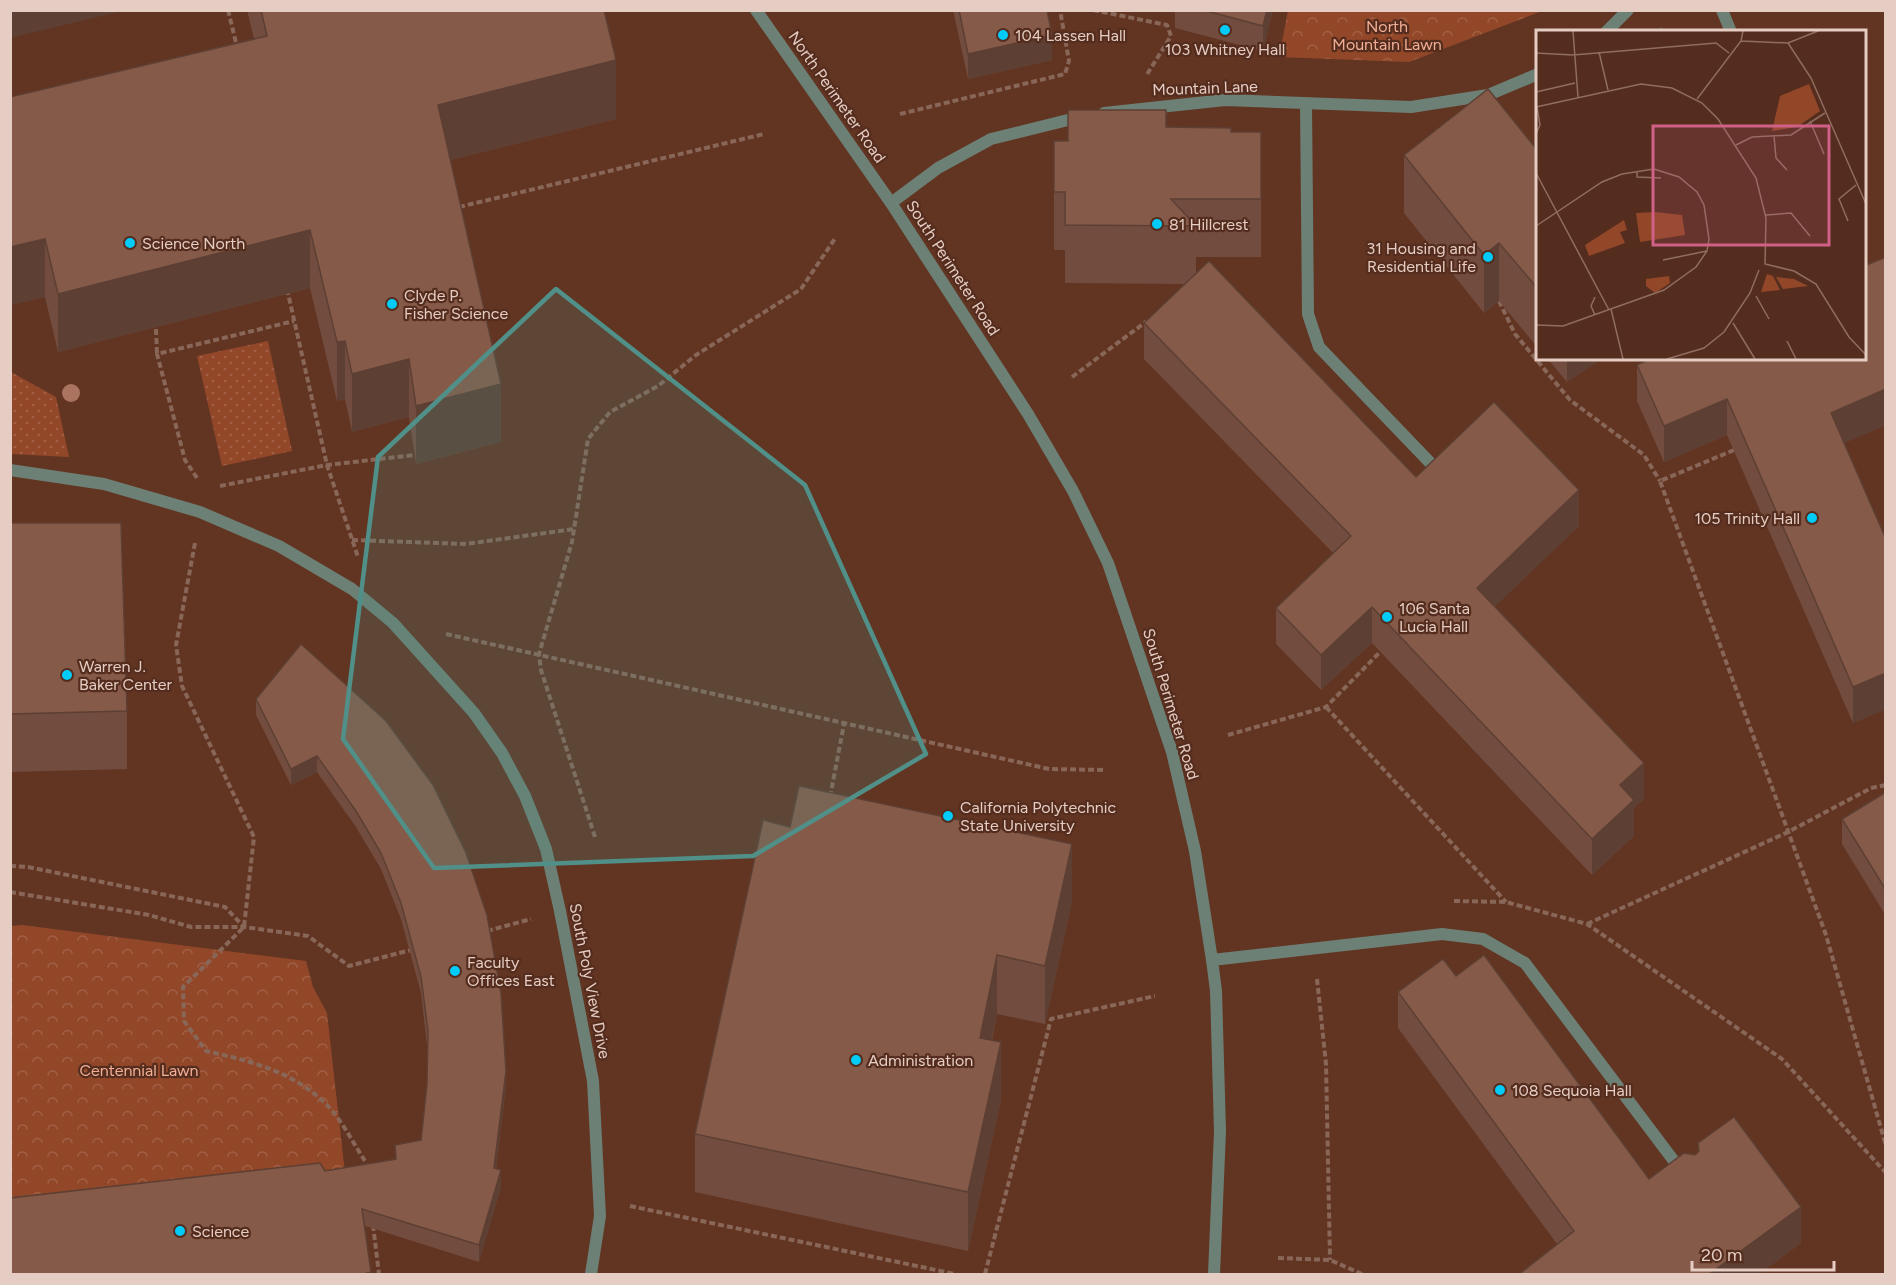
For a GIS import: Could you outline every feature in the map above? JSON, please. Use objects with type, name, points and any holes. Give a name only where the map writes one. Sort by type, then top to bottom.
[{"type":"street","name":"North Perimeter Road","points":[[756,10],[891,203]]},
{"type":"street","points":[[1608,30],[1628,10]]},
{"type":"street","points":[[1722,10],[1730,30]]},
{"type":"street","name":"Mountain Lane","points":[[891,203],[939,168],[991,139],[1071,118],[1137,108],[1225,100],[1411,107],[1488,95],[1536,75]]},
{"type":"street","points":[[1306,104],[1308,314],[1319,347],[1439,472]]},
{"type":"street","name":"South Perimeter Road","points":[[891,203],[1028,414],[1073,491],[1107,562],[1172,752],[1195,851],[1216,991],[1220,1131],[1214,1275]]},
{"type":"street","name":"South Poly View Drive","points":[[10,470],[104,484],[200,512],[279,546],[352,589],[393,623],[474,713],[502,753],[525,796],[546,849],[560,911],[593,1082],[600,1216],[591,1275]]},
{"type":"street","points":[[1212,960],[1442,934],[1483,939],[1525,963],[1691,1184]]},
{"type":"path","points":[[228,10],[239,55]]},
{"type":"path","points":[[900,114],[1065,74],[1069,61],[1060,10]]},
{"type":"path","points":[[1093,10],[1167,25],[1171,36],[1145,78]]},
{"type":"path","points":[[448,209],[764,134]]},
{"type":"path","points":[[595,837],[541,670],[539,654],[574,529],[588,439],[610,412],[658,386],[696,355],[801,289],[836,237]]},
{"type":"path","points":[[287,288],[327,465],[361,564],[352,589]]},
{"type":"path","points":[[1495,292],[1515,334],[1536,359]]},
{"type":"path","points":[[1072,377],[1154,316]]},
{"type":"path","points":[[157,354],[294,321]]},
{"type":"path","points":[[156,329],[157,354],[185,460],[198,479]]},
{"type":"path","points":[[1537,360],[1570,400],[1644,455],[1660,481],[1826,935],[1886,1146]]},
{"type":"path","points":[[1660,481],[1734,450]]},
{"type":"path","points":[[215,487],[327,465],[415,455]]},
{"type":"path","points":[[200,512],[176,645],[182,686],[254,837],[244,927],[183,987],[184,1021],[206,1052],[253,1062],[294,1078],[327,1105],[365,1161],[367,1173]]},
{"type":"path","points":[[352,540],[466,544],[574,529]]},
{"type":"path","points":[[448,634],[1049,770],[1106,770]]},
{"type":"path","points":[[1228,735],[1326,707],[1380,652]]},
{"type":"path","points":[[1326,707],[1506,902]]},
{"type":"path","points":[[829,802],[844,724]]},
{"type":"path","points":[[1587,924],[1788,832],[1871,788],[1886,785]]},
{"type":"path","points":[[10,866],[28,867],[225,907],[244,927]]},
{"type":"path","points":[[10,892],[148,915],[191,927],[244,927],[308,936],[349,966],[411,950]]},
{"type":"path","points":[[1452,901],[1506,902],[1587,924],[1782,1059],[1886,1173]]},
{"type":"path","points":[[487,931],[560,911]]},
{"type":"path","points":[[1306,980],[1329,976]]},
{"type":"path","points":[[1317,978],[1326,1064],[1330,1260]]},
{"type":"path","points":[[985,1275],[1051,1019],[1155,996]]},
{"type":"path","points":[[600,1199],[956,1275]]},
{"type":"path","points":[[372,1218],[379,1275]]},
{"type":"path","points":[[1278,1258],[1330,1260],[1362,1275]]},
{"type":"highlighted area","points":[[556,289],[805,485],[926,754],[753,856],[434,868],[343,739],[378,457]]},
{"type":"shaded area","name":"California Polytechnic State University","points":[[11,11],[1885,11],[1885,1274],[11,1274]]},
{"type":"green space","name":"North Mountain Lawn","points":[[1288,10],[1542,11],[1409,62],[1279,57]]},
{"type":"green space","points":[[268,341],[292,451],[222,466],[197,356]]},
{"type":"green space","points":[[11,372],[56,397],[69,457],[11,454]]},
{"type":"green space","name":"Centennial Lawn","points":[[22,925],[306,961],[313,987],[327,1013],[345,1173],[11,1214],[11,926]]},
{"type":"building","points":[[261,10],[604,10],[616,60],[438,105],[501,384],[416,406],[409,359],[352,374],[345,341],[337,342],[310,230],[58,294],[45,239],[10,247],[10,97],[267,36]]},
{"type":"building","points":[[959,10],[1047,10],[1052,35],[968,54]]},
{"type":"building","points":[[1203,10],[1267,10],[1263,26]]},
{"type":"building","points":[[1488,89],[1536,149],[1536,287],[1499,243],[1484,255],[1404,155]]},
{"type":"building","points":[[1068,110],[1166,110],[1166,127],[1231,128],[1231,132],[1261,132],[1261,199],[1171,199],[1196,226],[1065,225],[1065,192],[1054,192],[1054,141],[1068,141]]},
{"type":"building","name":"105 Trinity Hall","points":[[1886,257],[1886,389],[1831,413],[1886,539],[1886,673],[1853,687],[1727,399],[1664,426],[1637,365],[1647,360],[1866,360],[1866,265]]},
{"type":"building","name":"106 Santa Lucia Hall","points":[[1209,261],[1416,477],[1494,402],[1579,490],[1477,588],[1644,763],[1620,785],[1634,800],[1592,839],[1372,607],[1321,655],[1276,608],[1351,536],[1144,323]]},
{"type":"building","name":"Warren J. Baker Center","points":[[10,523],[121,523],[127,711],[10,714]]},
{"type":"building","points":[[301,644],[386,721],[433,785],[466,853],[487,915],[501,993],[506,1071],[494,1168],[501,1170],[479,1245],[362,1209],[371,1272],[360,1275],[10,1275],[10,1198],[320,1163],[325,1171],[396,1159],[395,1145],[421,1140],[427,1084],[428,1031],[421,977],[401,903],[381,853],[356,811],[317,756],[291,769],[256,699]]},
{"type":"building","name":"Administration","points":[[799,786],[1072,844],[1045,966],[997,955],[980,1038],[1001,1042],[968,1192],[695,1134],[763,820],[790,827]]},
{"type":"building","points":[[1886,792],[1886,890],[1842,819]]},
{"type":"building","name":"108 Sequoia Hall","points":[[1484,955],[1649,1179],[1684,1153],[1695,1155],[1699,1151],[1698,1143],[1734,1117],[1801,1207],[1708,1275],[1518,1275],[1574,1231],[1398,992],[1443,959],[1456,976]]},
{"type":"place","name":"103 Whitney Hall","points":[[1225,30]]},
{"type":"place","name":"104 Lassen Hall","points":[[1003,35]]},
{"type":"place","name":"81 Hillcrest","points":[[1157,224]]},
{"type":"place","name":"Science North","points":[[130,243]]},
{"type":"place","name":"31 Housing and Residential Life","points":[[1488,257]]},
{"type":"place","name":"Clyde P. Fisher Science","points":[[392,304]]},
{"type":"place","name":"105 Trinity Hall","points":[[1812,518]]},
{"type":"place","name":"106 Santa Lucia Hall","points":[[1387,617]]},
{"type":"place","name":"Warren J. Baker Center","points":[[67,675]]},
{"type":"place","name":"California Polytechnic State University","points":[[948,816]]},
{"type":"place","name":"Faculty Offices East","points":[[455,971]]},
{"type":"place","name":"Administration","points":[[856,1060]]},
{"type":"place","name":"108 Sequoia Hall","points":[[1500,1090]]},
{"type":"place","name":"Science","points":[[180,1231]]}]
